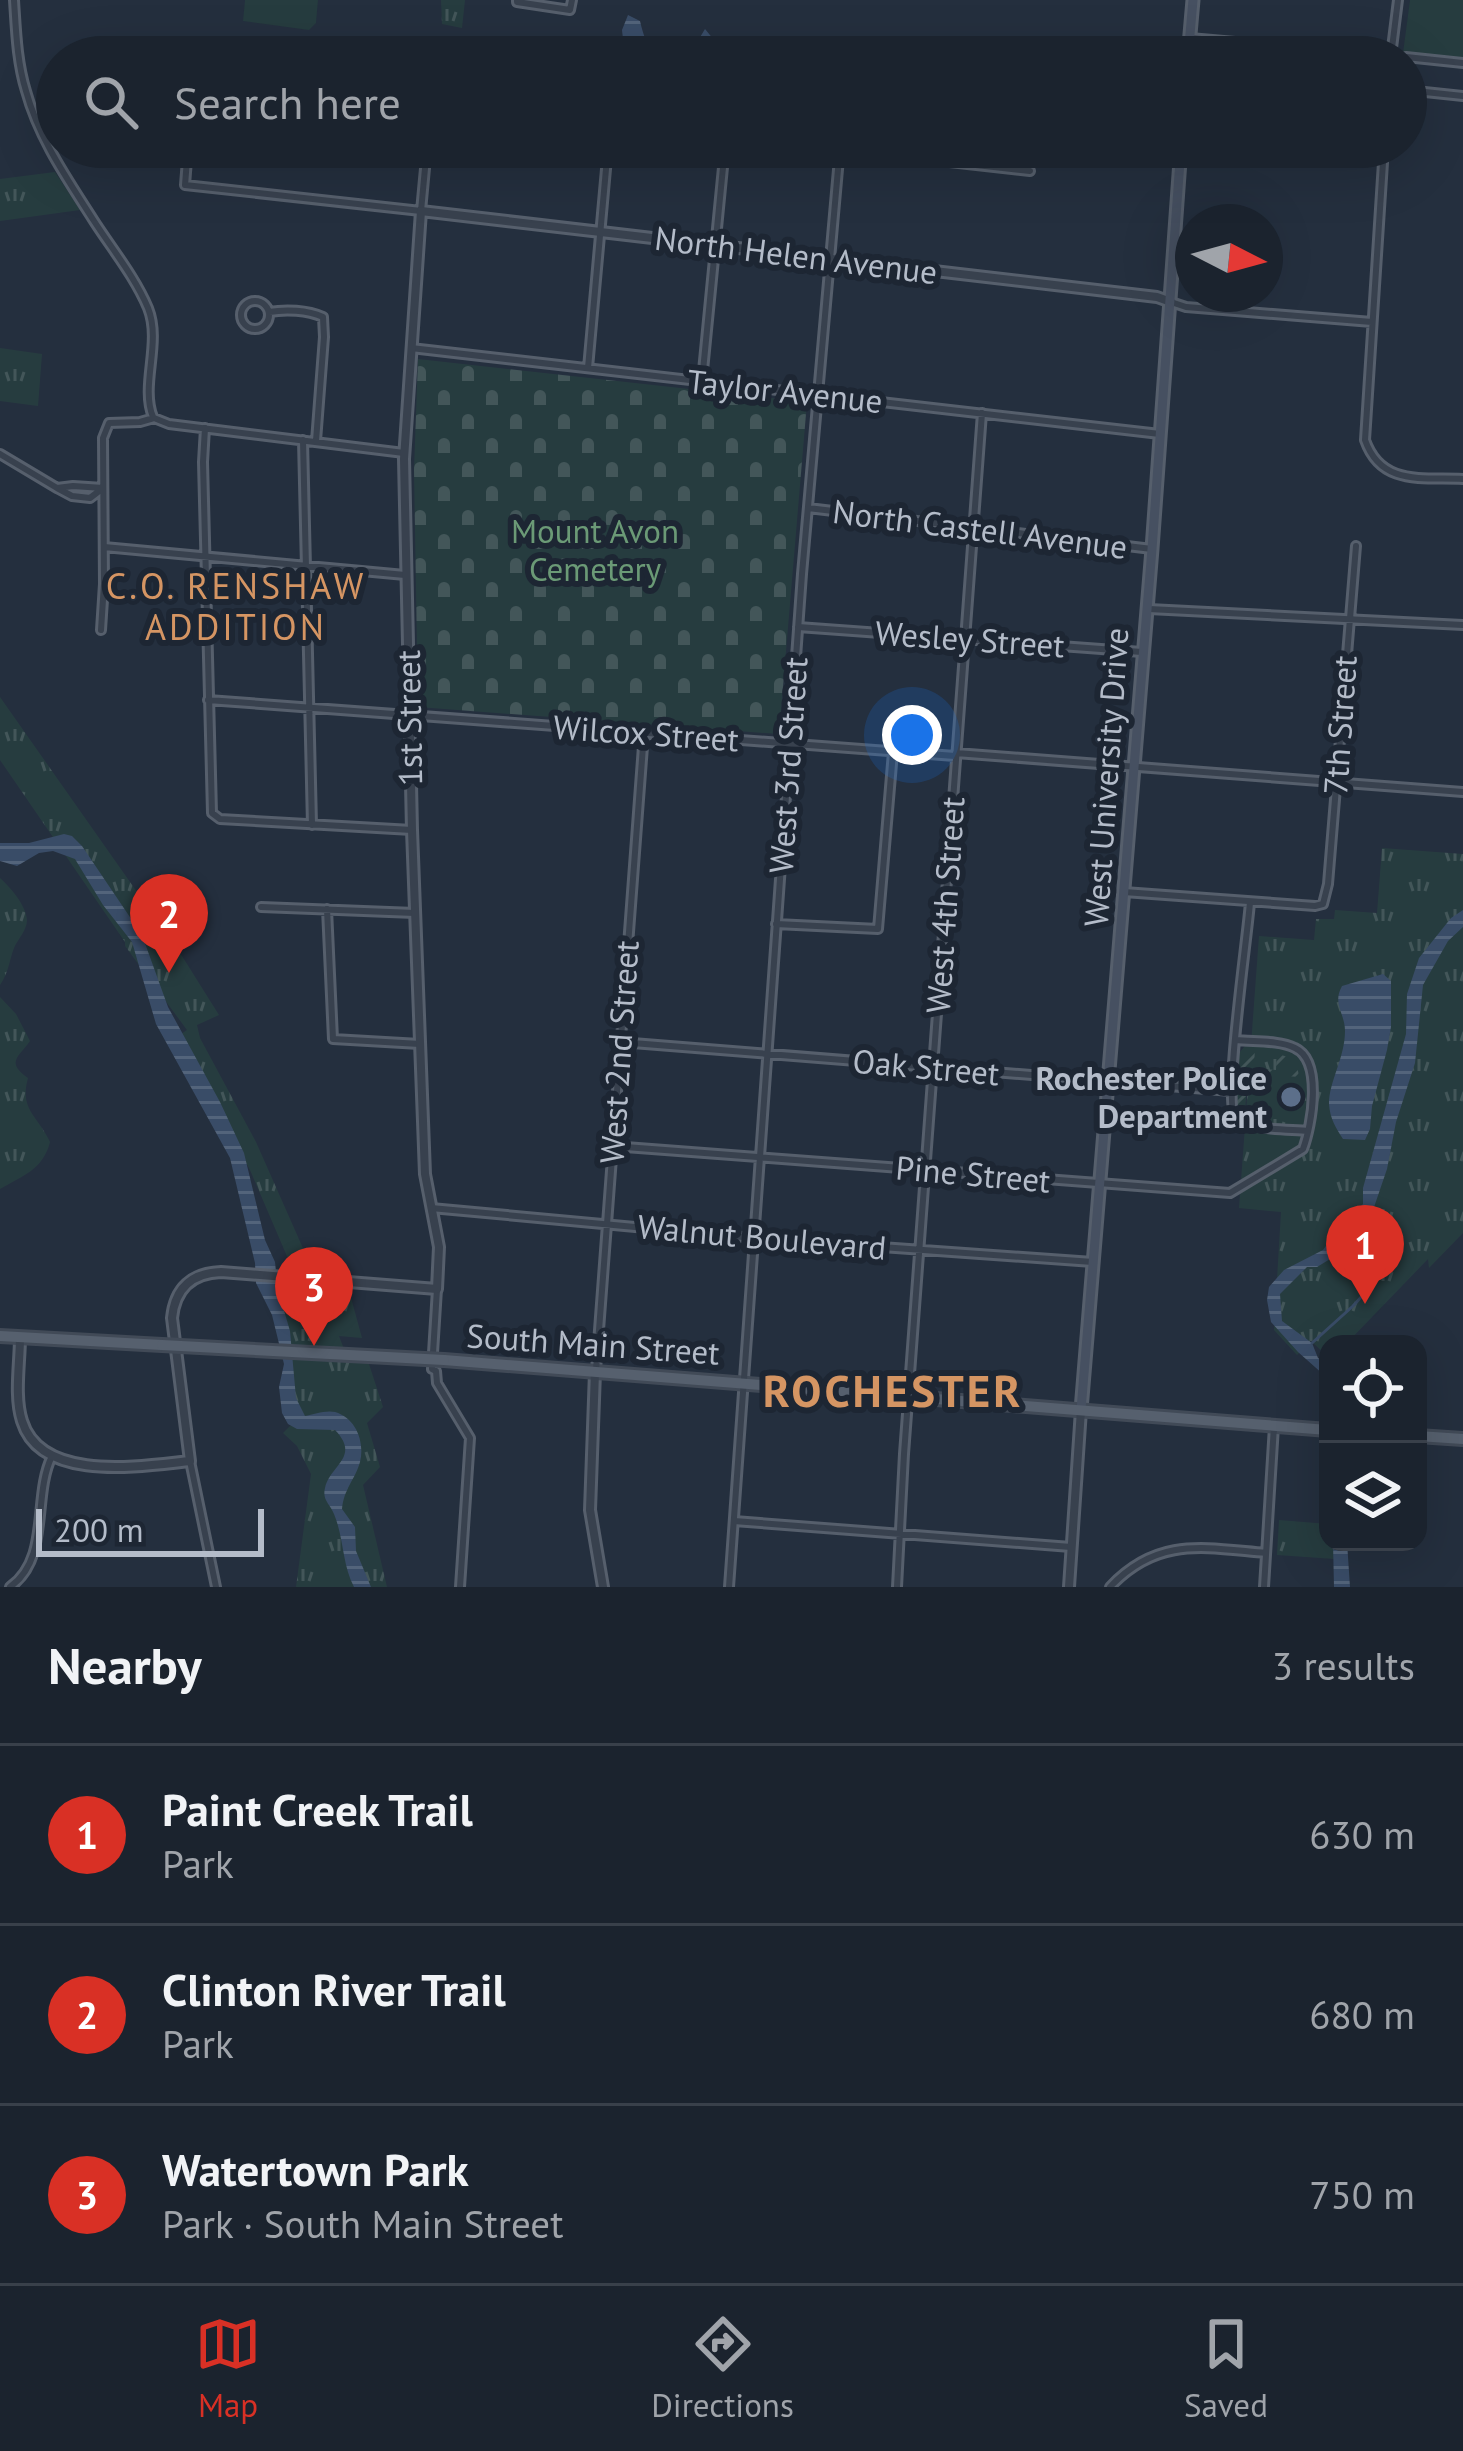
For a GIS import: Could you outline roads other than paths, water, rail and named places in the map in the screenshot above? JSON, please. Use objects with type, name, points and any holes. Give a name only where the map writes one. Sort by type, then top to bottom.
[{"type":"main road","points":[[1190,36],[1193,0]]},
{"type":"main road","name":"West University Drive","points":[[1081,1410],[1180,168]]},
{"type":"main road","name":"South Main Street","points":[[0,1336],[444,1360],[1319,1430]]},
{"type":"main road","points":[[1427,1437],[1463,1439]]},
{"type":"street","points":[[14,0],[20,65],[36,122]]},
{"type":"street","points":[[517,0],[570,10],[572,0]]},
{"type":"street","points":[[1394,36],[1398,0]]},
{"type":"street","points":[[1427,59],[1463,63]]},
{"type":"street","points":[[1427,93],[1463,96]]},
{"type":"street","points":[[61,168],[150,315],[149,405],[154,418]]},
{"type":"street","points":[[186,168],[185,185],[422,212]]},
{"type":"street","name":"1st Street","points":[[425,168],[404,453],[425,1174],[439,1247],[437,1289]]},
{"type":"street","points":[[588,368],[606,168]]},
{"type":"street","points":[[702,381],[722,168]]},
{"type":"street","name":"West 3rd Street","points":[[729,1587],[816,394],[838,168]]},
{"type":"street","points":[[1005,168],[1030,171]]},
{"type":"street","points":[[1383,168],[1364,434],[1367,447],[1385,470],[1401,476],[1463,479]]},
{"type":"street","name":"North Helen Avenue","points":[[422,212],[1171,302]]},
{"type":"street","points":[[252,301],[265,304],[269,312],[261,328],[242,320],[242,310],[252,301]]},
{"type":"street","points":[[1171,302],[1186,308],[1372,322]]},
{"type":"street","points":[[269,312],[322,317],[316,441]]},
{"type":"street","name":"Taylor Avenue","points":[[410,348],[1160,434]]},
{"type":"street","name":"West 4th Street","points":[[897,1587],[982,413]]},
{"type":"street","points":[[101,630],[103,438],[106,426],[114,421],[154,418],[169,424],[404,453]]},
{"type":"street","points":[[205,428],[208,700],[215,817],[412,830]]},
{"type":"street","points":[[304,440],[312,825]]},
{"type":"street","points":[[0,454],[57,488],[103,488]]},
{"type":"street","name":"North Castell Avenue","points":[[808,508],[1152,549]]},
{"type":"street","name":"7th Street","points":[[1250,902],[1323,904],[1356,546]]},
{"type":"street","points":[[104,547],[407,575]]},
{"type":"street","points":[[1146,608],[1463,626]]},
{"type":"street","name":"Wesley Street","points":[[799,627],[1142,652]]},
{"type":"street","name":"Wilcox Street","points":[[208,700],[1463,791]]},
{"type":"street","name":"West 2nd Street","points":[[596,1372],[644,733]]},
{"type":"street","points":[[776,924],[878,929],[893,752]]},
{"type":"street","points":[[1124,892],[1250,902],[1236,1040],[1231,1091],[1232,1112],[1244,1124],[1308,1130],[1312,1072],[1304,1054],[1285,1045],[1236,1040]]},
{"type":"street","points":[[261,907],[415,913]]},
{"type":"street","points":[[327,909],[333,1039],[420,1044]]},
{"type":"street","name":"Oak Street","points":[[620,1042],[1231,1091]]},
{"type":"street","name":"Pine Street","points":[[612,1146],[1230,1193],[1301,1151],[1308,1130]]},
{"type":"street","name":"Walnut Boulevard","points":[[431,1208],[754,1238],[1093,1262]]},
{"type":"street","points":[[216,1587],[190,1461],[172,1322],[176,1298],[188,1282],[202,1274],[245,1273],[437,1289],[432,1369],[470,1442],[460,1587]]},
{"type":"street","points":[[20,1337],[19,1405],[23,1426],[35,1444],[52,1456],[97,1466],[190,1461]]},
{"type":"street","points":[[596,1372],[590,1510],[603,1587]]},
{"type":"street","points":[[1069,1587],[1081,1410]]},
{"type":"street","points":[[1264,1587],[1274,1426]]},
{"type":"street","points":[[10,1587],[23,1576],[35,1553],[46,1467],[52,1456]]},
{"type":"street","points":[[734,1521],[1071,1547]]},
{"type":"street","points":[[1110,1587],[1127,1572],[1170,1550],[1200,1547],[1267,1553]]},
{"type":"water","points":[[628,15],[640,21],[644,36],[623,36]]},
{"type":"water","points":[[64,834],[82,846],[142,935],[168,1007],[244,1153],[290,1331],[296,1398],[305,1416],[342,1415],[360,1439],[360,1462],[342,1509],[355,1527],[356,1551],[371,1587],[354,1587],[325,1496],[345,1447],[335,1430],[297,1429],[282,1413],[279,1387],[284,1364],[272,1315],[256,1283],[230,1158],[156,1024],[132,942],[75,859],[53,851],[17,866],[0,861],[0,843],[29,843]]},
{"type":"water","points":[[1463,910],[1463,927],[1448,941],[1423,985],[1415,1063],[1372,1213],[1335,1256],[1317,1267],[1307,1267],[1280,1294],[1282,1321],[1312,1343],[1319,1371],[1271,1322],[1269,1287],[1284,1270],[1323,1250],[1363,1204],[1363,1188],[1406,1034],[1407,994],[1419,958]]},
{"type":"water","points":[[1383,974],[1391,981],[1391,1027],[1370,1129],[1365,1140],[1343,1139],[1329,1104],[1344,1041],[1339,992],[1342,986]]},
{"type":"water","points":[[1333,1551],[1348,1551],[1350,1587],[1334,1587]]},
{"type":"waterway","points":[[1312,1343],[1373,1284]]},
{"type":"place","name":"Clinton River Trail","points":[[169,973]]},
{"type":"place","name":"Rochester Police Department","points":[[1291,1097]]},
{"type":"place","name":"Paint Creek Trail","points":[[1365,1304]]},
{"type":"place","name":"Watertown Park","points":[[314,1346]]},
{"type":"district","name":"C.O. RENSHAW ADDITION","points":[[236,606]]},
{"type":"district","name":"ROCHESTER","points":[[893,1391]]},
{"type":"park label","name":"Mount Avon Cemetery","points":[[595,550]]}]
